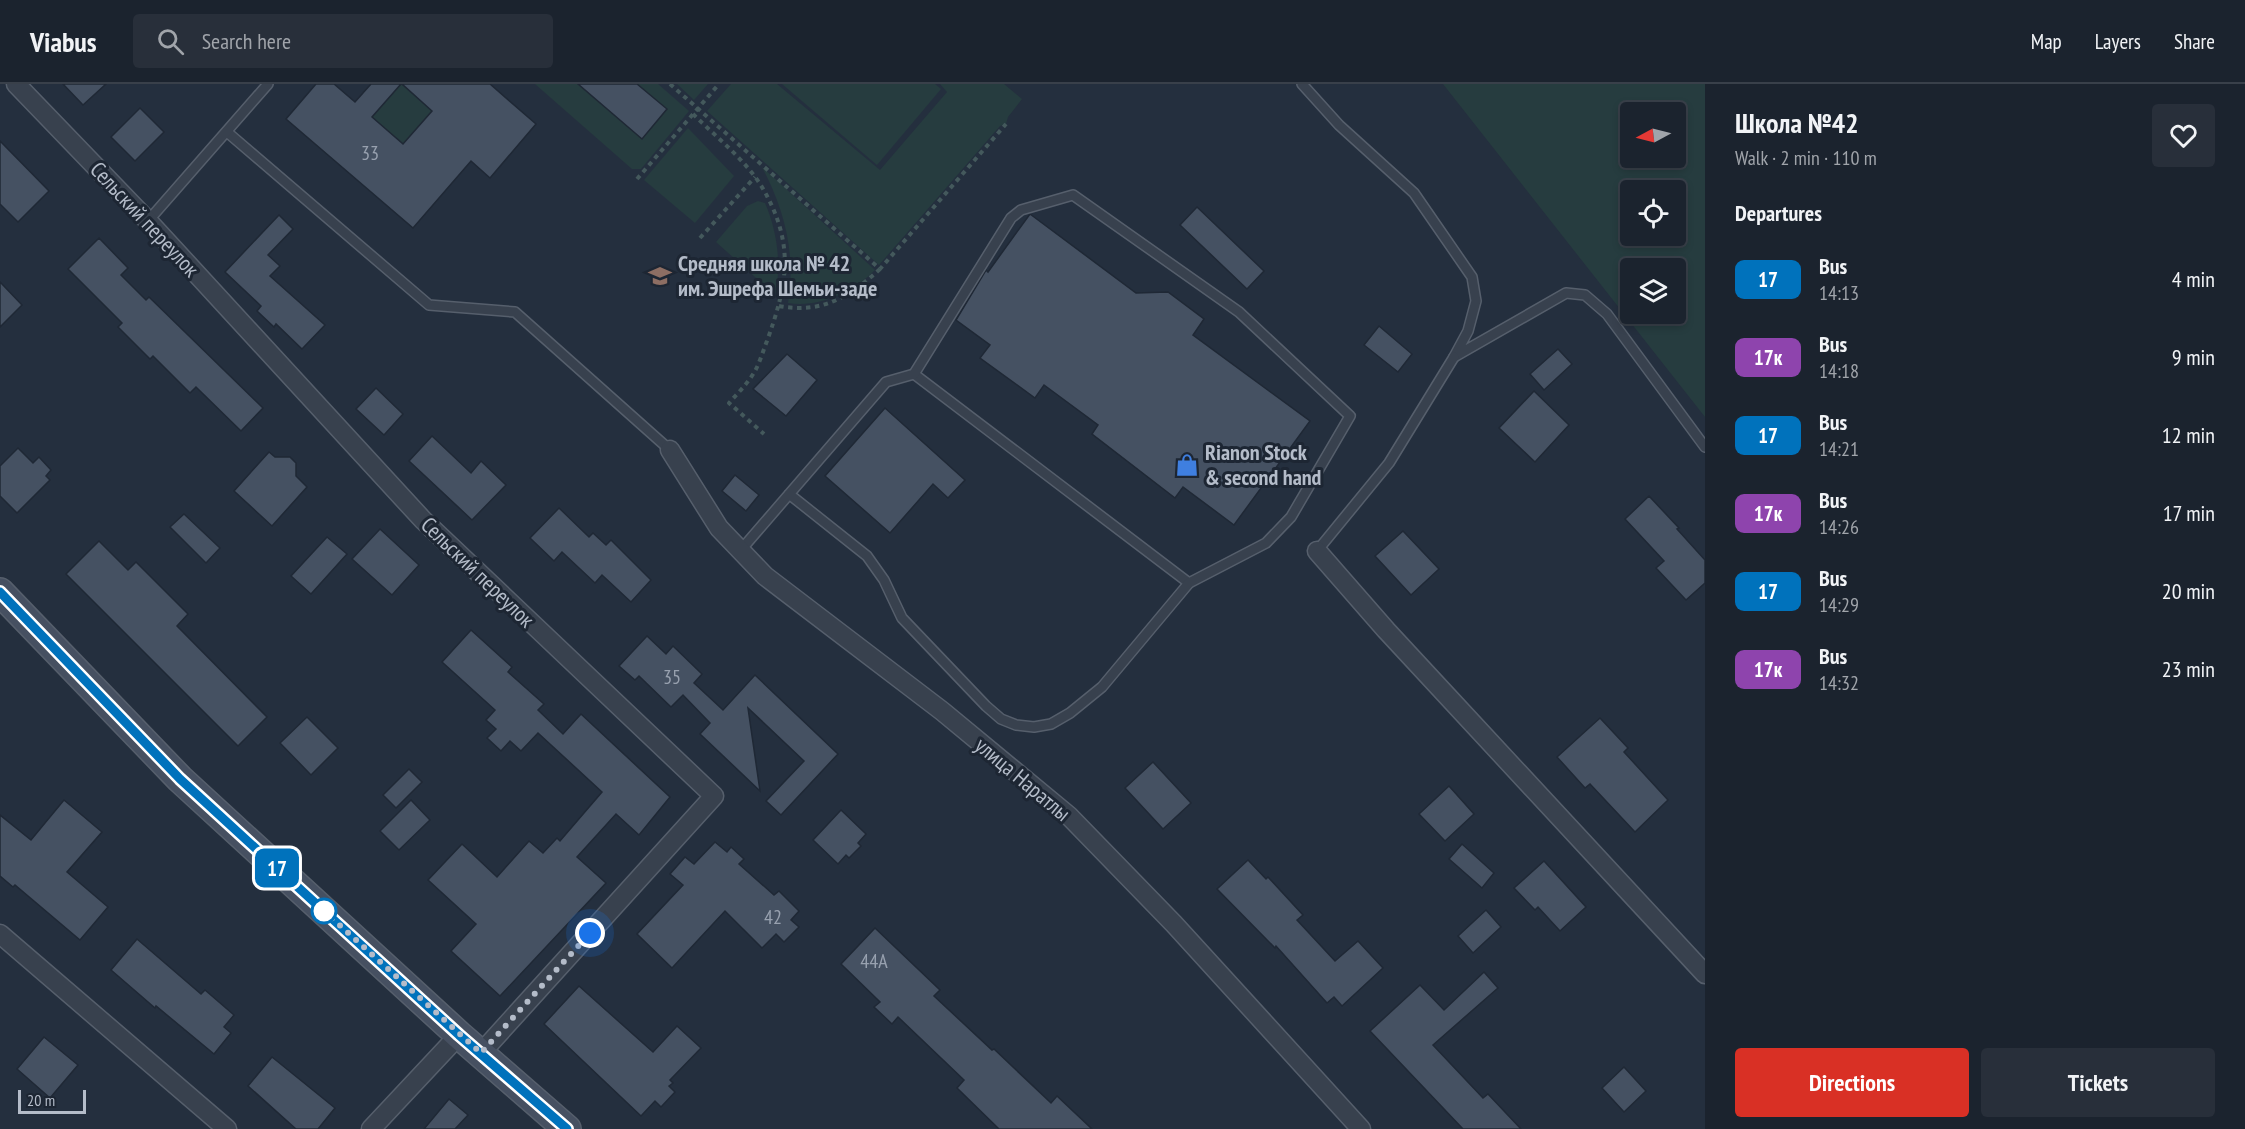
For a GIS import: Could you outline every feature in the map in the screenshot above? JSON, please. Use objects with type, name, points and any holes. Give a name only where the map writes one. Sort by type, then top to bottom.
[{"type":"main road","points":[[0,592],[180,779],[459,1035],[567,1129]]},
{"type":"street","name":"Сельский переулок","points":[[16,84],[148,221],[423,520],[714,796],[481,1053]]},
{"type":"street","name":"улица Наратлы","points":[[670,450],[719,528],[765,576],[942,711],[1069,816],[1174,924],[1361,1129]]},
{"type":"street","points":[[1317,551],[1394,639],[1705,974]]},
{"type":"street","points":[[0,934],[227,1129]]},
{"type":"street","points":[[371,1129],[459,1035]]},
{"type":"lane","points":[[148,221],[268,84]]},
{"type":"lane","points":[[1302,84],[1339,125],[1414,193],[1472,277],[1476,301],[1468,331],[1389,463],[1317,551]]},
{"type":"lane","points":[[226,132],[429,305],[515,312],[670,450]]},
{"type":"lane","points":[[740,551],[789,494],[886,382],[914,375],[1011,218],[1021,210],[1074,195],[1239,312],[1350,416],[1291,517],[1266,543],[1189,583],[1102,687],[1070,713],[1051,724],[1034,727],[1001,719],[986,706],[902,618],[884,580],[867,556],[789,494]]},
{"type":"lane","points":[[1454,357],[1566,293],[1585,295],[1607,314],[1705,447]]},
{"type":"lane","points":[[914,375],[1189,583]]},
{"type":"path","points":[[670,84],[880,269]]},
{"type":"path","points":[[637,179],[719,84]]},
{"type":"path","points":[[693,114],[755,177],[773,210],[782,243],[785,276],[779,306],[754,372],[729,403],[764,434]]},
{"type":"path","points":[[779,306],[797,309],[836,300],[853,293],[880,269],[1006,124]]},
{"type":"path","points":[[700,238],[755,177]]},
{"type":"green space","points":[[401,84],[432,111],[424,120],[410,149],[372,117]]},
{"type":"green space","points":[[535,84],[578,84],[642,139],[666,109],[637,84],[658,84],[689,111],[641,169],[632,169]]},
{"type":"green space","points":[[677,84],[708,84],[694,100]]},
{"type":"green space","points":[[731,84],[777,84],[880,170],[947,92],[940,84],[1004,84],[1022,99],[1008,117],[1006,124],[1000,126],[879,265],[707,111]]},
{"type":"green space","points":[[782,84],[935,84],[941,89],[877,165]]},
{"type":"green space","points":[[1443,84],[1705,84],[1705,417],[1632,324],[1686,324],[1686,258],[1620,258],[1620,309]]},
{"type":"green space","points":[[688,128],[734,176],[695,223],[644,180]]},
{"type":"green space","points":[[762,167],[875,270],[857,285],[835,297],[812,303],[788,303],[791,267],[787,233],[777,200]]},
{"type":"green space","points":[[758,201],[765,203],[775,236],[778,272],[775,295],[716,242],[747,206]]},
{"type":"building","points":[[63,84],[106,84],[83,105]]},
{"type":"building","points":[[316,84],[334,84],[355,102],[371,84],[401,84],[372,117],[403,144],[432,111],[402,84],[490,84],[536,124],[490,178],[471,161],[413,228],[286,119]]},
{"type":"building","points":[[578,84],[637,84],[667,109],[642,139]]},
{"type":"building","points":[[140,108],[164,132],[135,161],[111,137]]},
{"type":"building","points":[[0,141],[49,191],[18,222],[0,204]]},
{"type":"building","points":[[1197,207],[1264,271],[1247,289],[1180,225]]},
{"type":"building","points":[[1030,214],[1136,293],[1168,292],[1204,319],[1193,335],[1310,421],[1234,525],[1183,487],[1175,498],[1092,434],[1098,425],[1044,385],[1035,398],[980,358],[990,345],[956,320],[986,270],[988,272]]},
{"type":"building","points":[[279,215],[293,229],[268,255],[280,266],[270,276],[325,325],[302,349],[276,324],[274,327],[257,311],[261,306],[225,272]]},
{"type":"building","points":[[99,238],[128,268],[121,275],[146,300],[149,297],[263,408],[241,431],[196,387],[190,393],[153,356],[150,359],[118,327],[122,323],[68,269]]},
{"type":"building","points":[[0,282],[22,305],[0,327]]},
{"type":"building","points":[[1379,326],[1412,354],[1398,372],[1364,345]]},
{"type":"building","points":[[1558,349],[1572,364],[1544,390],[1530,374]]},
{"type":"building","points":[[787,354],[817,380],[786,416],[753,389]]},
{"type":"building","points":[[376,388],[403,414],[384,435],[356,409]]},
{"type":"building","points":[[1534,391],[1569,425],[1535,462],[1499,428]]},
{"type":"building","points":[[885,408],[965,480],[948,498],[933,484],[890,533],[825,476]]},
{"type":"building","points":[[432,436],[471,473],[481,461],[506,485],[472,520],[409,461]]},
{"type":"building","points":[[18,448],[33,463],[39,457],[51,470],[46,476],[50,480],[17,513],[0,496],[0,466]]},
{"type":"building","points":[[269,452],[275,457],[290,457],[296,463],[296,476],[307,487],[272,526],[234,491]]},
{"type":"building","points":[[735,475],[759,495],[746,511],[722,491]]},
{"type":"building","points":[[1649,496],[1705,560],[1705,583],[1686,600],[1656,568],[1664,561],[1625,519]]},
{"type":"building","points":[[559,508],[589,537],[593,533],[606,545],[611,540],[651,580],[631,602],[602,575],[595,583],[562,552],[554,561],[530,538]]},
{"type":"building","points":[[184,514],[220,548],[206,563],[170,527]]},
{"type":"building","points":[[380,529],[419,565],[392,595],[352,559]]},
{"type":"building","points":[[1403,531],[1439,569],[1411,595],[1375,556]]},
{"type":"building","points":[[327,537],[347,554],[311,594],[291,576]]},
{"type":"building","points":[[99,541],[128,570],[136,562],[188,614],[177,626],[267,717],[238,746],[66,574]]},
{"type":"building","points":[[471,630],[512,667],[508,672],[544,704],[538,710],[563,734],[581,714],[670,797],[639,835],[616,814],[577,857],[606,883],[500,996],[451,951],[476,924],[428,880],[462,844],[497,877],[529,841],[543,853],[557,838],[560,841],[602,792],[538,733],[521,751],[510,741],[501,751],[487,738],[496,729],[486,720],[495,710],[442,662]]},
{"type":"building","points":[[647,636],[666,654],[673,646],[702,674],[694,683],[723,710],[755,675],[838,754],[781,815],[766,801],[804,761],[748,708],[760,791],[700,734],[710,723],[683,695],[671,707],[639,676],[635,680],[619,666]]},
{"type":"building","points":[[307,717],[338,748],[311,775],[280,743]]},
{"type":"building","points":[[1600,718],[1628,748],[1624,752],[1668,800],[1635,832],[1590,784],[1585,788],[1557,757]]},
{"type":"building","points":[[1153,762],[1191,803],[1163,829],[1125,788]]},
{"type":"building","points":[[409,769],[422,782],[396,808],[383,795]]},
{"type":"building","points":[[1449,786],[1474,814],[1445,841],[1419,814]]},
{"type":"building","points":[[64,800],[102,832],[67,872],[108,907],[80,940],[15,885],[13,887],[0,876],[0,815],[31,840]]},
{"type":"building","points":[[411,800],[430,820],[399,850],[380,831]]},
{"type":"building","points":[[841,810],[866,834],[858,843],[861,846],[849,858],[846,855],[838,864],[813,840]]},
{"type":"building","points":[[715,842],[727,852],[731,847],[744,859],[739,864],[774,895],[779,891],[799,911],[791,920],[799,927],[784,942],[776,934],[762,948],[725,911],[672,968],[637,934],[683,885],[670,874],[685,857],[694,864]]},
{"type":"building","points":[[1462,844],[1494,873],[1482,888],[1449,859]]},
{"type":"building","points":[[1248,860],[1266,879],[1268,877],[1303,915],[1297,920],[1335,961],[1358,941],[1383,968],[1342,1006],[1334,997],[1327,1003],[1276,946],[1275,948],[1217,889]]},
{"type":"building","points":[[1544,861],[1586,907],[1560,931],[1538,907],[1535,910],[1514,888]]},
{"type":"building","points":[[1486,910],[1501,927],[1473,953],[1458,936]]},
{"type":"building","points":[[875,928],[940,990],[934,996],[992,1050],[994,1049],[1051,1103],[1057,1096],[1092,1129],[999,1129],[957,1088],[964,1080],[898,1017],[892,1024],[874,1007],[880,1002],[841,964]]},
{"type":"building","points":[[137,939],[201,994],[205,990],[234,1015],[224,1027],[231,1033],[214,1054],[111,970]]},
{"type":"building","points":[[1484,972],[1498,988],[1433,1045],[1483,1098],[1488,1094],[1521,1129],[1463,1129],[1370,1031],[1420,985],[1444,1010]]},
{"type":"building","points":[[579,986],[653,1052],[677,1026],[701,1048],[670,1080],[673,1083],[669,1086],[675,1092],[661,1107],[655,1101],[641,1116],[544,1024]]},
{"type":"building","points":[[44,1037],[78,1065],[50,1098],[17,1069]]},
{"type":"building","points":[[272,1057],[335,1108],[318,1129],[296,1129],[248,1086]]},
{"type":"building","points":[[1624,1067],[1646,1091],[1624,1112],[1602,1088]]},
{"type":"building","points":[[449,1099],[468,1115],[455,1129],[424,1129]]},
{"type":"bus line","name":"17","points":[[0,592],[180,779],[459,1035],[567,1129]]},
{"type":"place","name":"Средняя школа № 42 им. Эшрефа Шемьи-заде","points":[[660,276]]},
{"type":"place","name":"Rianon Stock & second hand","points":[[1187,465]]},
{"type":"route","points":[[324,911],[481,1053],[590,933]]}]
